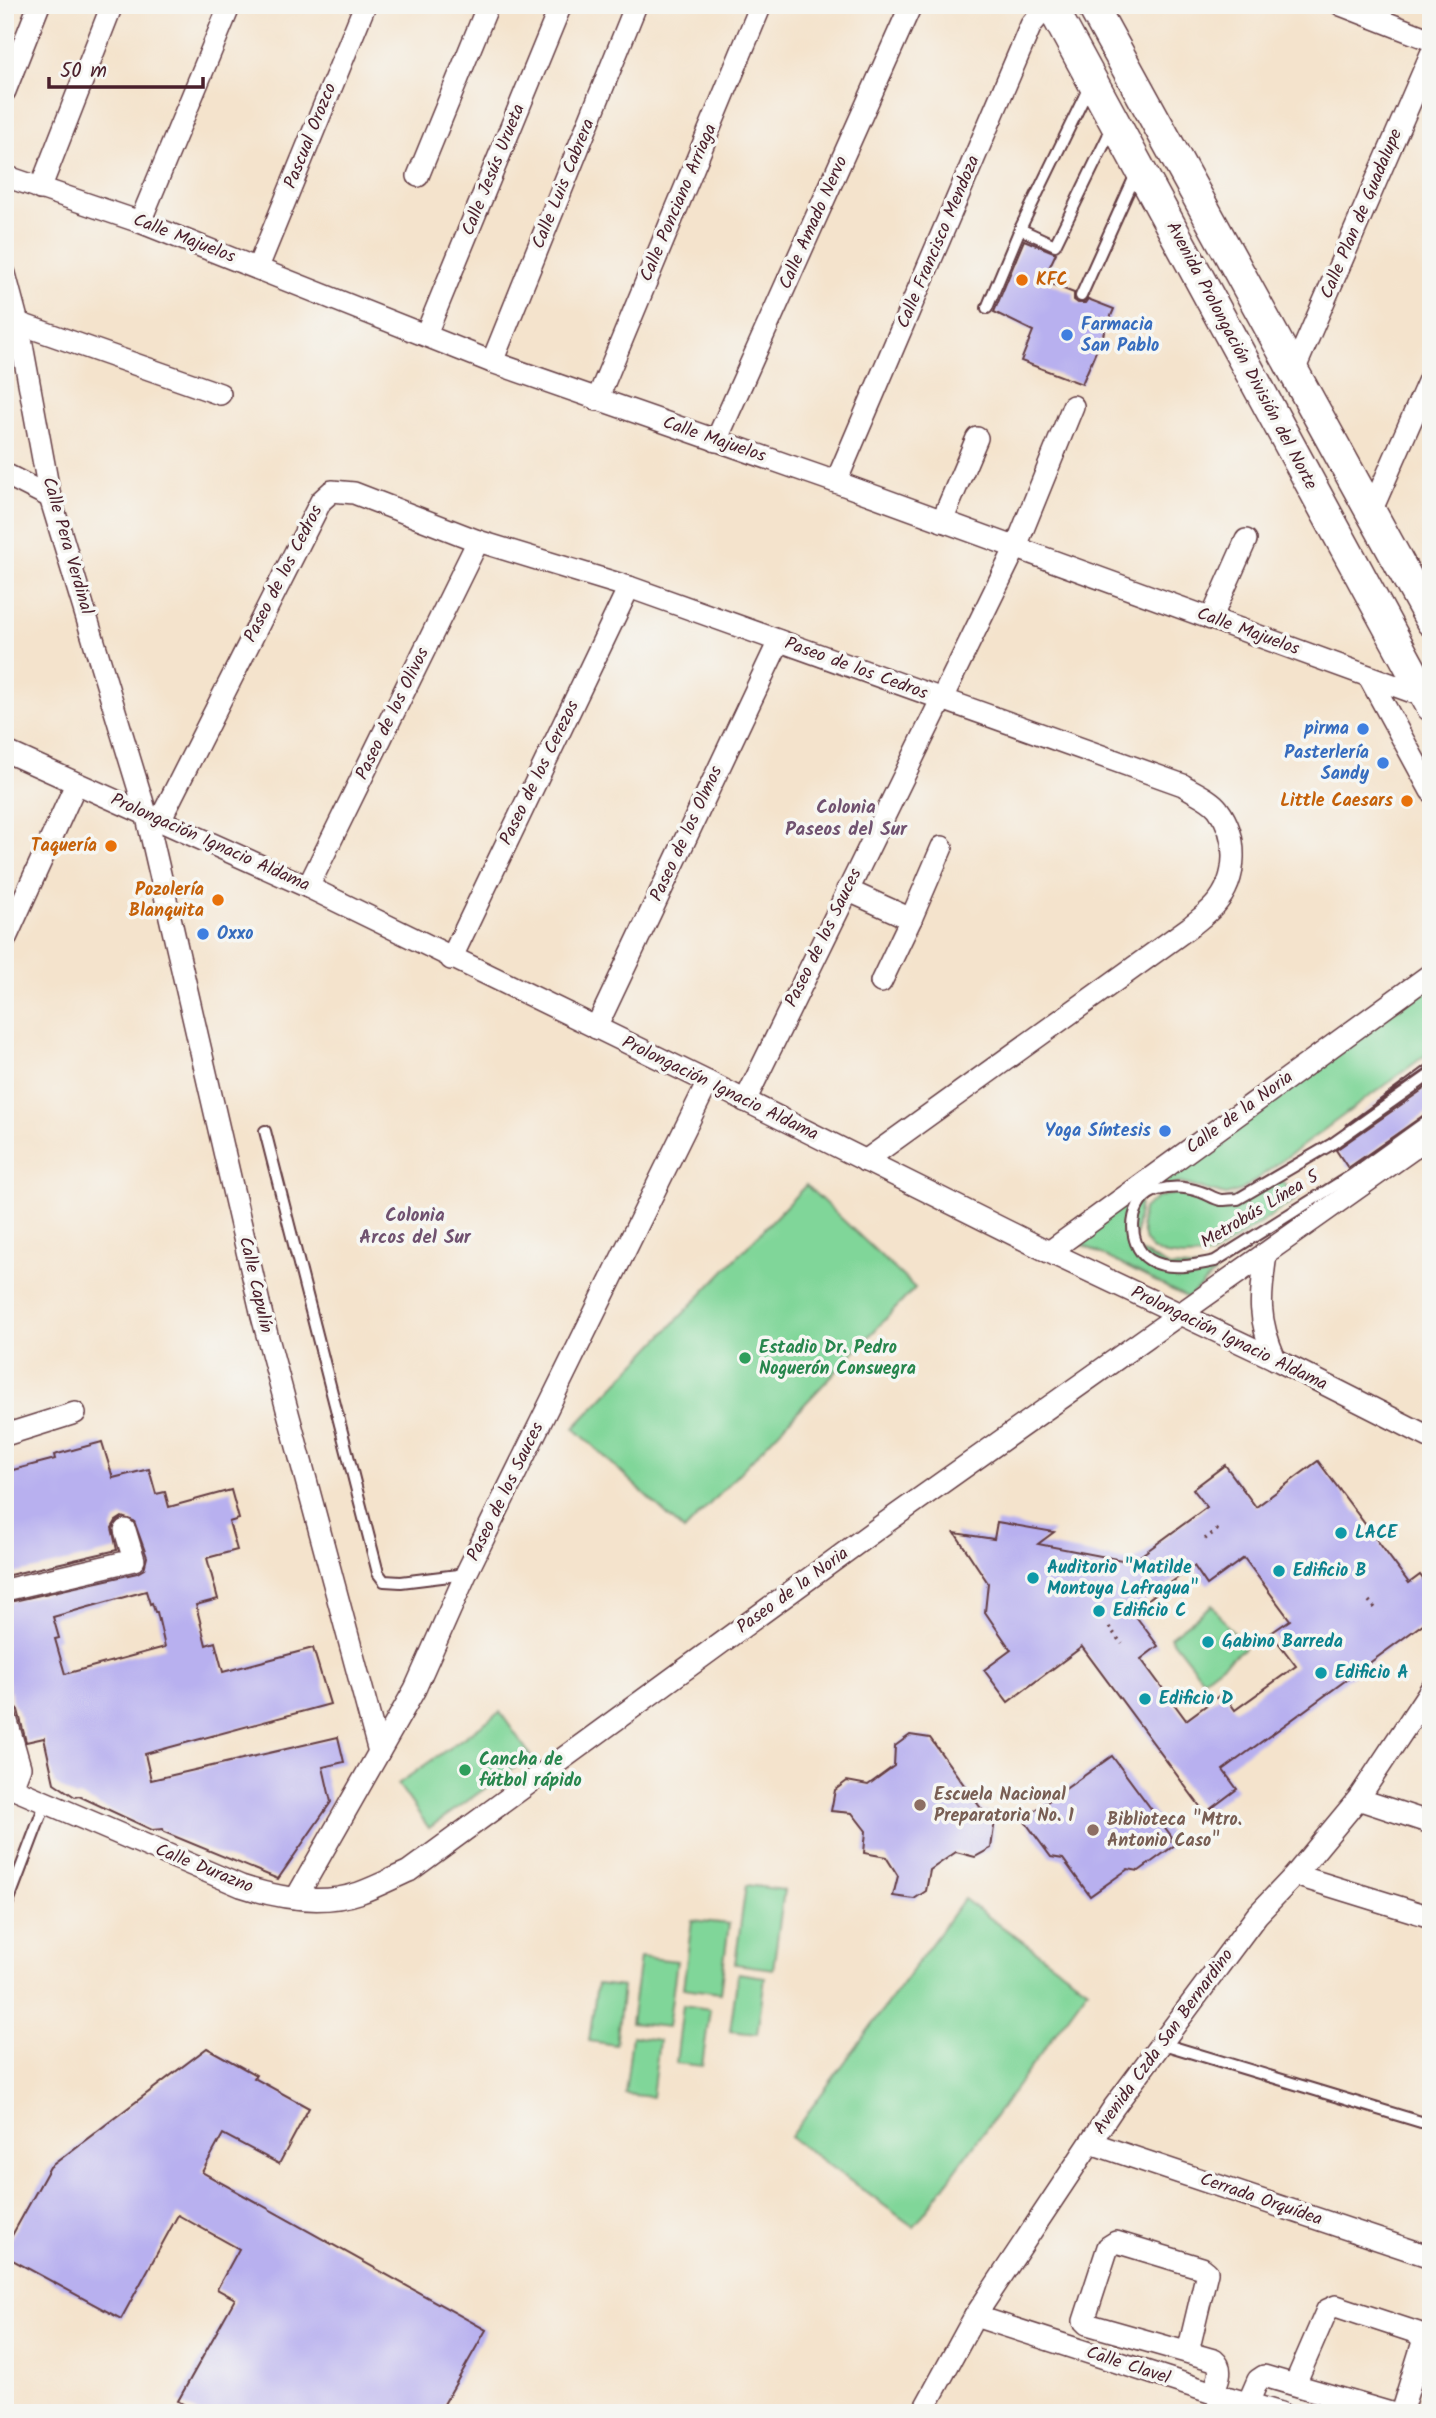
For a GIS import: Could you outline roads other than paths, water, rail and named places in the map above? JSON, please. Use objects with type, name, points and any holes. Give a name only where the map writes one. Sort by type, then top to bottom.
[{"type":"main road","name":"Avenida Prolongación División del Norte","points":[[1049,5],[1428,702]]},
{"type":"main road","name":"Avenida Prolongación División del Norte","points":[[1092,5],[1431,621]]},
{"type":"street","points":[[5,91],[39,5]]},
{"type":"street","points":[[40,189],[112,5]]},
{"type":"street","points":[[140,222],[230,5]]},
{"type":"street","name":"Pascual Orozco","points":[[258,267],[365,5]]},
{"type":"street","points":[[418,176],[488,5]]},
{"type":"street","name":"Calle Jesús Urueta","points":[[426,334],[561,5]]},
{"type":"street","name":"Calle Luis Cabrera","points":[[492,362],[636,5]]},
{"type":"street","name":"Calle Ponciano Arriaga","points":[[597,400],[761,5]]},
{"type":"street","name":"Calle Amado Nervo","points":[[716,441],[911,5]]},
{"type":"street","name":"Calle Francisco Mendoza","points":[[836,482],[1031,25],[1049,5]]},
{"type":"street","points":[[1341,5],[1431,40]]},
{"type":"street","name":"Calle Plan de Guadalupe","points":[[1293,373],[1431,54]]},
{"type":"street","name":"Calle Majuelos","points":[[5,176],[140,222],[258,267],[492,362],[836,482],[1369,677],[1428,702]]},
{"type":"street","name":"Calle Pera Verdinal","points":[[5,274],[18,323],[50,497],[153,816]]},
{"type":"street","points":[[18,323],[220,394]]},
{"type":"street","points":[[1370,514],[1431,375]]},
{"type":"street","name":"Paseo de los Sauces","points":[[745,1101],[1016,549],[1073,406]]},
{"type":"street","points":[[942,521],[977,438]]},
{"type":"street","points":[[5,474],[50,497]]},
{"type":"street","name":"Paseo de los Cedros","points":[[153,816],[321,501],[332,491],[354,493],[478,541],[629,587],[1183,785],[1217,807],[1230,836],[1234,865],[1216,905],[1190,927],[865,1161]]},
{"type":"street","points":[[1211,619],[1246,540]]},
{"type":"street","name":"Paseo de los Olivos","points":[[308,887],[478,541]]},
{"type":"street","name":"Paseo de los Cerezos","points":[[451,959],[629,587]]},
{"type":"street","name":"Paseo de los Olmos","points":[[596,1028],[779,642]]},
{"type":"street","points":[[1369,677],[1431,791]]},
{"type":"street","name":"Prolongación Ignacio Aldama","points":[[5,751],[308,887],[1049,1252],[1275,1359],[1431,1438]]},
{"type":"street","points":[[5,940],[76,784]]},
{"type":"street","name":"Calle Capulín","points":[[153,816],[262,1316],[379,1752]]},
{"type":"street","points":[[881,982],[942,847]]},
{"type":"street","points":[[847,890],[911,919]]},
{"type":"street","name":"Calle de la Noria","points":[[1049,1252],[1431,974]]},
{"type":"street","name":"Paseo de los Sauces","points":[[296,1898],[415,1689],[466,1574],[708,1082]]},
{"type":"street","points":[[1180,1315],[1431,1136]]},
{"type":"street","points":[[1266,1254],[1260,1298],[1261,1314],[1265,1336],[1275,1359]]},
{"type":"street","name":"Paseo de la Noria","points":[[409,1871],[881,1526],[1180,1315]]},
{"type":"street","points":[[5,1435],[75,1413]]},
{"type":"street","points":[[5,1590],[134,1560],[125,1530]]},
{"type":"street","name":"Avenida Czda San Bernardino","points":[[922,2413],[975,2316],[1160,2043],[1256,1915],[1295,1875],[1358,1799],[1431,1689]]},
{"type":"street","points":[[5,1714],[20,1767],[9,1787]]},
{"type":"street","name":"Calle Durazno","points":[[9,1787],[270,1896],[326,1899],[357,1894],[409,1871]]},
{"type":"street","points":[[1358,1799],[1431,1823]]},
{"type":"street","points":[[1295,1875],[1431,1917]]},
{"type":"street","name":"Cerrada Orquídea","points":[[1091,2143],[1431,2257]]},
{"type":"street","points":[[1188,2351],[1207,2272],[1202,2268],[1116,2242],[1112,2244],[1104,2259],[1084,2321],[1214,2360],[1219,2364],[1220,2370],[1213,2393]]},
{"type":"street","points":[[1295,2384],[1327,2310],[1336,2306],[1421,2336],[1423,2342],[1401,2413]]},
{"type":"street","name":"Calle Clavel","points":[[975,2316],[1281,2413]]},
{"type":"street","points":[[1248,2403],[1258,2380],[1264,2376],[1391,2413]]},
{"type":"lane","points":[[987,308],[1020,229],[1092,81]]},
{"type":"lane","points":[[1020,229],[1055,245],[1115,122]]},
{"type":"lane","points":[[1081,296],[1139,167]]},
{"type":"lane","name":"Metrobús Línea 5","points":[[1431,1074],[1332,1144],[1238,1199],[1221,1200],[1179,1186],[1156,1190],[1142,1198],[1134,1212],[1133,1233],[1149,1260],[1189,1266],[1215,1261],[1352,1175],[1431,1118]]},
{"type":"lane","points":[[265,1131],[378,1573],[384,1581],[401,1583],[466,1574]]},
{"type":"lane","points":[[5,1910],[46,1802]]},
{"type":"lane","points":[[1160,2043],[1421,2122]]},
{"type":"place","name":"KFC","points":[[1022,280]]},
{"type":"place","name":"Farmacia San Pablo","points":[[1067,335]]},
{"type":"place","name":"pirma","points":[[1363,729]]},
{"type":"place","name":"Pasterlería Sandy","points":[[1383,763]]},
{"type":"place","name":"Little Caesars","points":[[1407,801]]},
{"type":"place","name":"Taquería","points":[[111,846]]},
{"type":"place","name":"Pozolería Blanquita","points":[[218,900]]},
{"type":"place","name":"Oxxo","points":[[203,934]]},
{"type":"place","name":"Yoga Síntesis","points":[[1165,1131]]},
{"type":"place","name":"Estadio Dr. Pedro Noguerón Consuegra","points":[[745,1358]]},
{"type":"place","name":"LACE","points":[[1341,1533]]},
{"type":"place","name":"Edificio B","points":[[1279,1571]]},
{"type":"place","name":"Auditorio \"Matilde Montoya Lafragua\"","points":[[1033,1578]]},
{"type":"place","name":"Edificio C","points":[[1099,1611]]},
{"type":"place","name":"Gabino Barreda","points":[[1208,1642]]},
{"type":"place","name":"Edificio A","points":[[1321,1673]]},
{"type":"place","name":"Edificio D","points":[[1145,1699]]},
{"type":"place","name":"Cancha de fútbol rápido","points":[[465,1770]]},
{"type":"place","name":"Escuela Nacional Preparatoria No. 1","points":[[920,1805]]},
{"type":"place","name":"Biblioteca \"Mtro. Antonio Caso\"","points":[[1093,1830]]},
{"type":"district","name":"Colonia Paseos del Sur","points":[[846,819]]},
{"type":"district","name":"Colonia Arcos del Sur","points":[[415,1227]]}]
